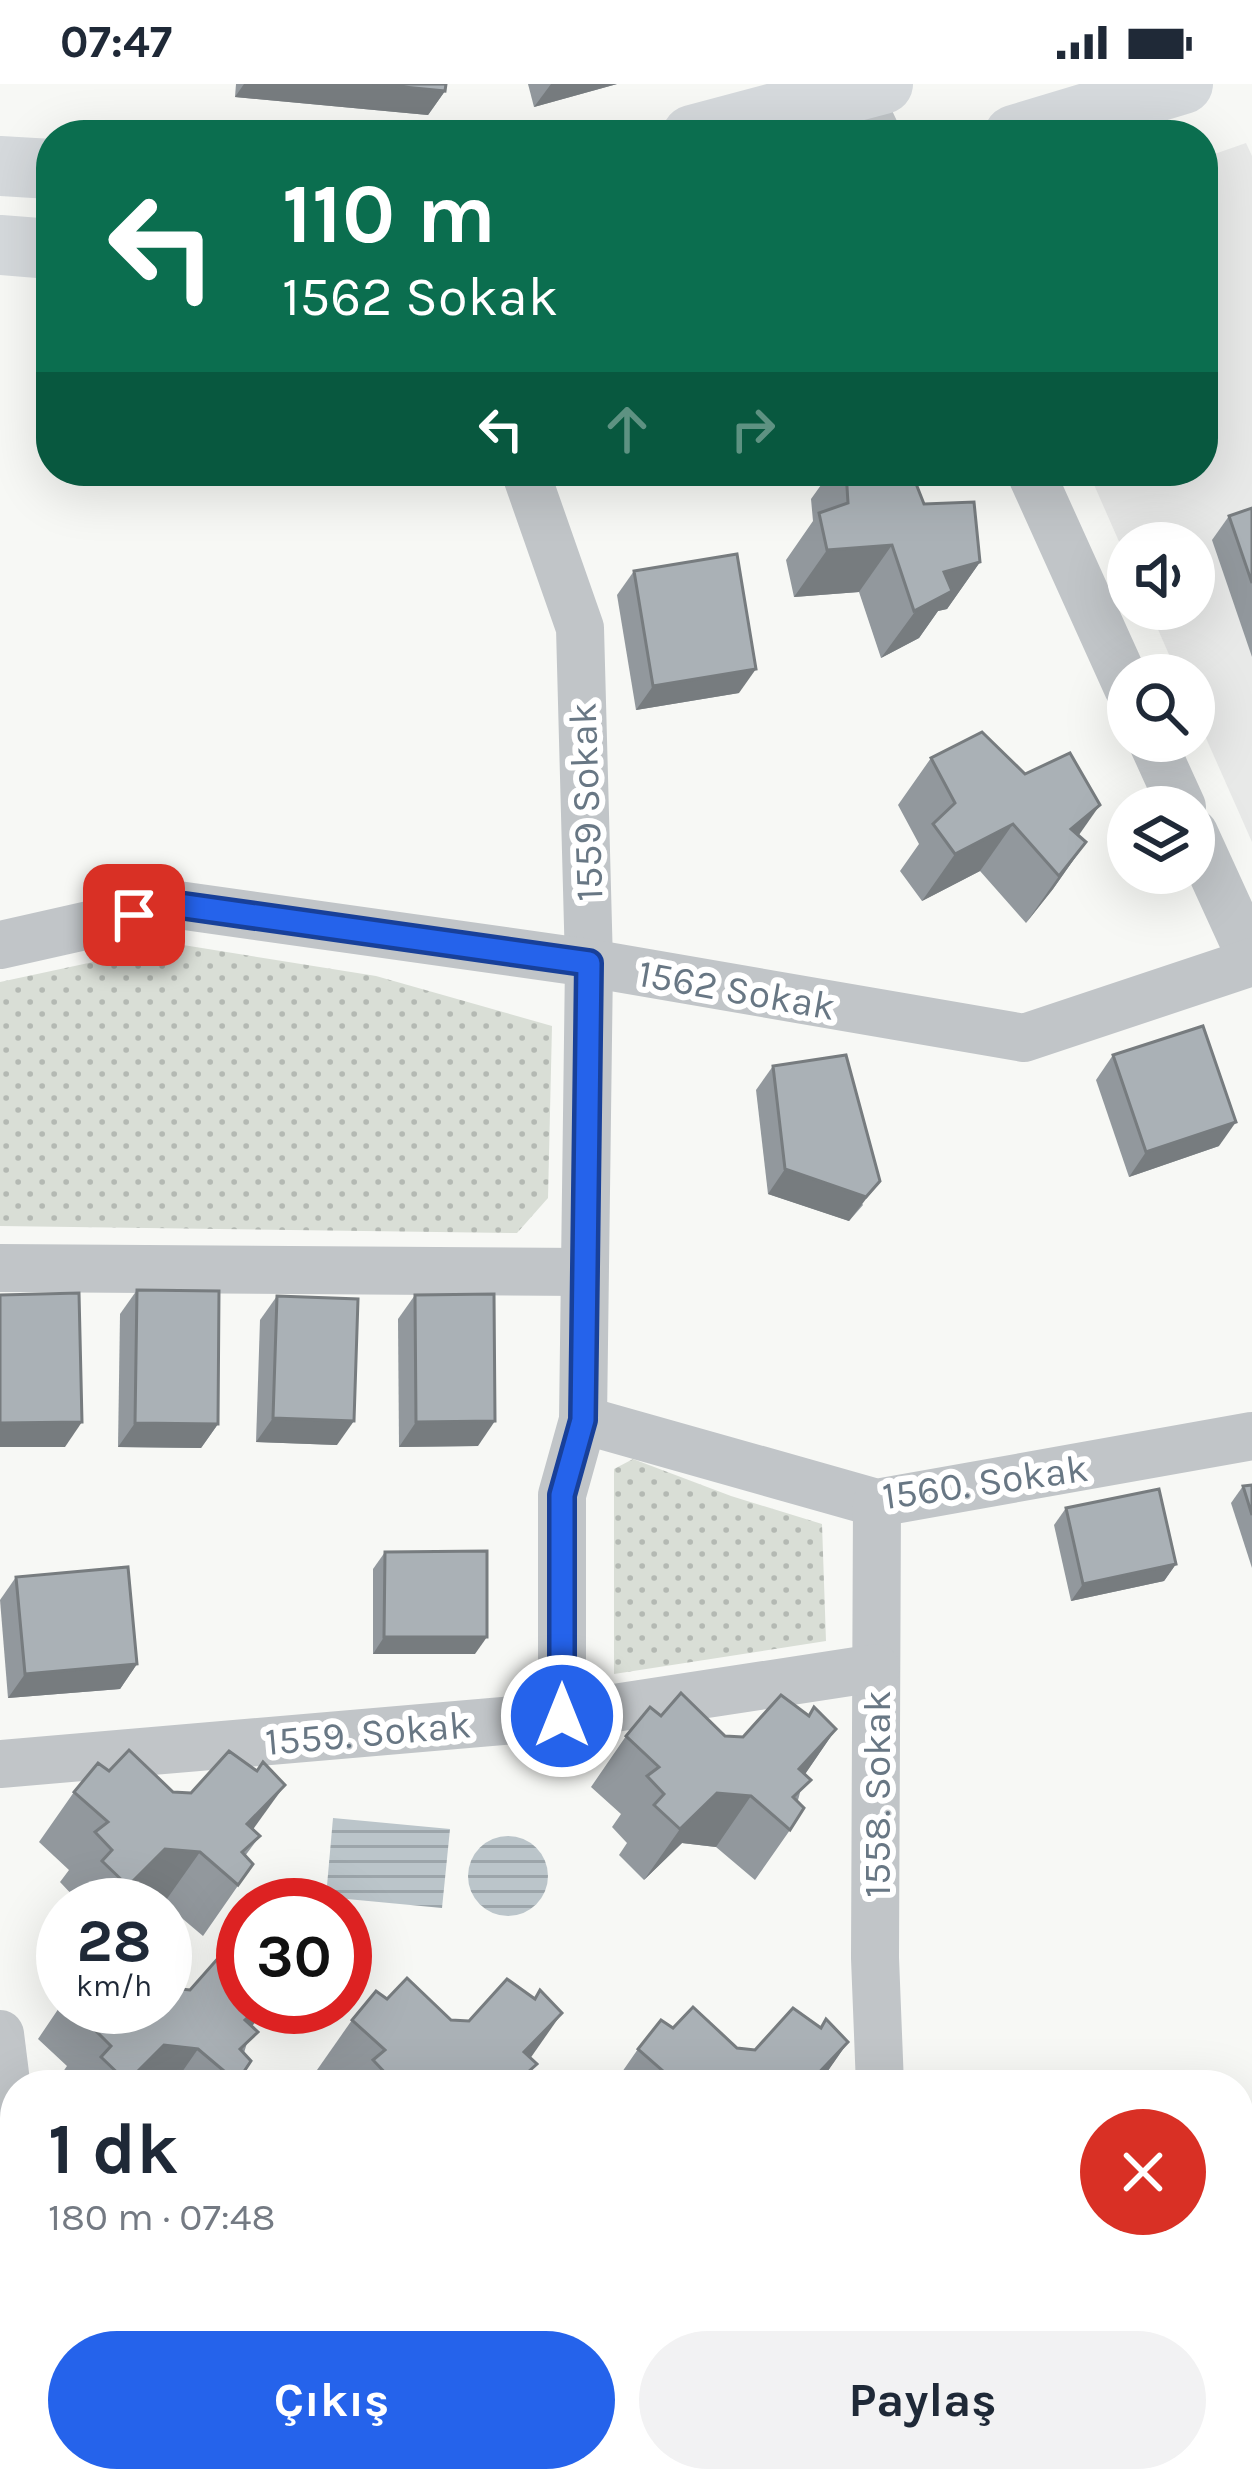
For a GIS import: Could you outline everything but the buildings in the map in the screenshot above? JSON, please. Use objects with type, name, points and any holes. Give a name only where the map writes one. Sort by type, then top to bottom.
[{"type":"main road","points":[[1064,120],[1183,84]]},
{"type":"main road","points":[[765,120],[868,99]]},
{"type":"main road","points":[[0,166],[36,169]]},
{"type":"main road","points":[[0,244],[36,248]]},
{"type":"street","name":"1559 Sokak","points":[[530,486],[580,628],[589,963],[583,1420],[562,1495],[562,1716]]},
{"type":"street","points":[[1037,486],[1113,654]]},
{"type":"street","points":[[1215,879],[1252,961]]},
{"type":"street","name":"1562 Sokak","points":[[0,945],[178,905],[589,963],[1024,1038],[1252,961]]},
{"type":"street","points":[[0,1268],[584,1272]]},
{"type":"street","name":"1560. Sokak","points":[[583,1420],[877,1503],[1252,1436]]},
{"type":"street","name":"1558. Sokak","points":[[877,1503],[875,1958],[879,2070]]},
{"type":"street","name":"1559. Sokak","points":[[0,1764],[562,1716],[876,1668]]},
{"type":"street","points":[[0,2034],[4,2070]]},
{"type":"shaded area","points":[[1246,143],[1252,156],[1252,842],[1215,758],[1215,654],[1169,654],[1158,630],[1215,630],[1215,522],[1110,522],[1095,486],[1218,486],[1218,153]]},
{"type":"shaded area","points":[[177,944],[376,976],[552,1026],[548,1198],[517,1233],[0,1226],[0,982]]},
{"type":"shaded area","points":[[633,1459],[822,1524],[826,1641],[614,1674],[614,1469]]},
{"type":"shaded area","points":[[333,1818],[450,1829],[442,1908],[372,1901],[372,1878],[328,1878]]},
{"type":"shaded area","points":[[508,1836],[536,1848],[548,1876],[536,1904],[508,1916],[480,1904],[468,1876],[480,1848]]},
{"type":"route","points":[[134,915],[178,905],[589,963],[583,1420],[562,1495],[562,1716]]}]
